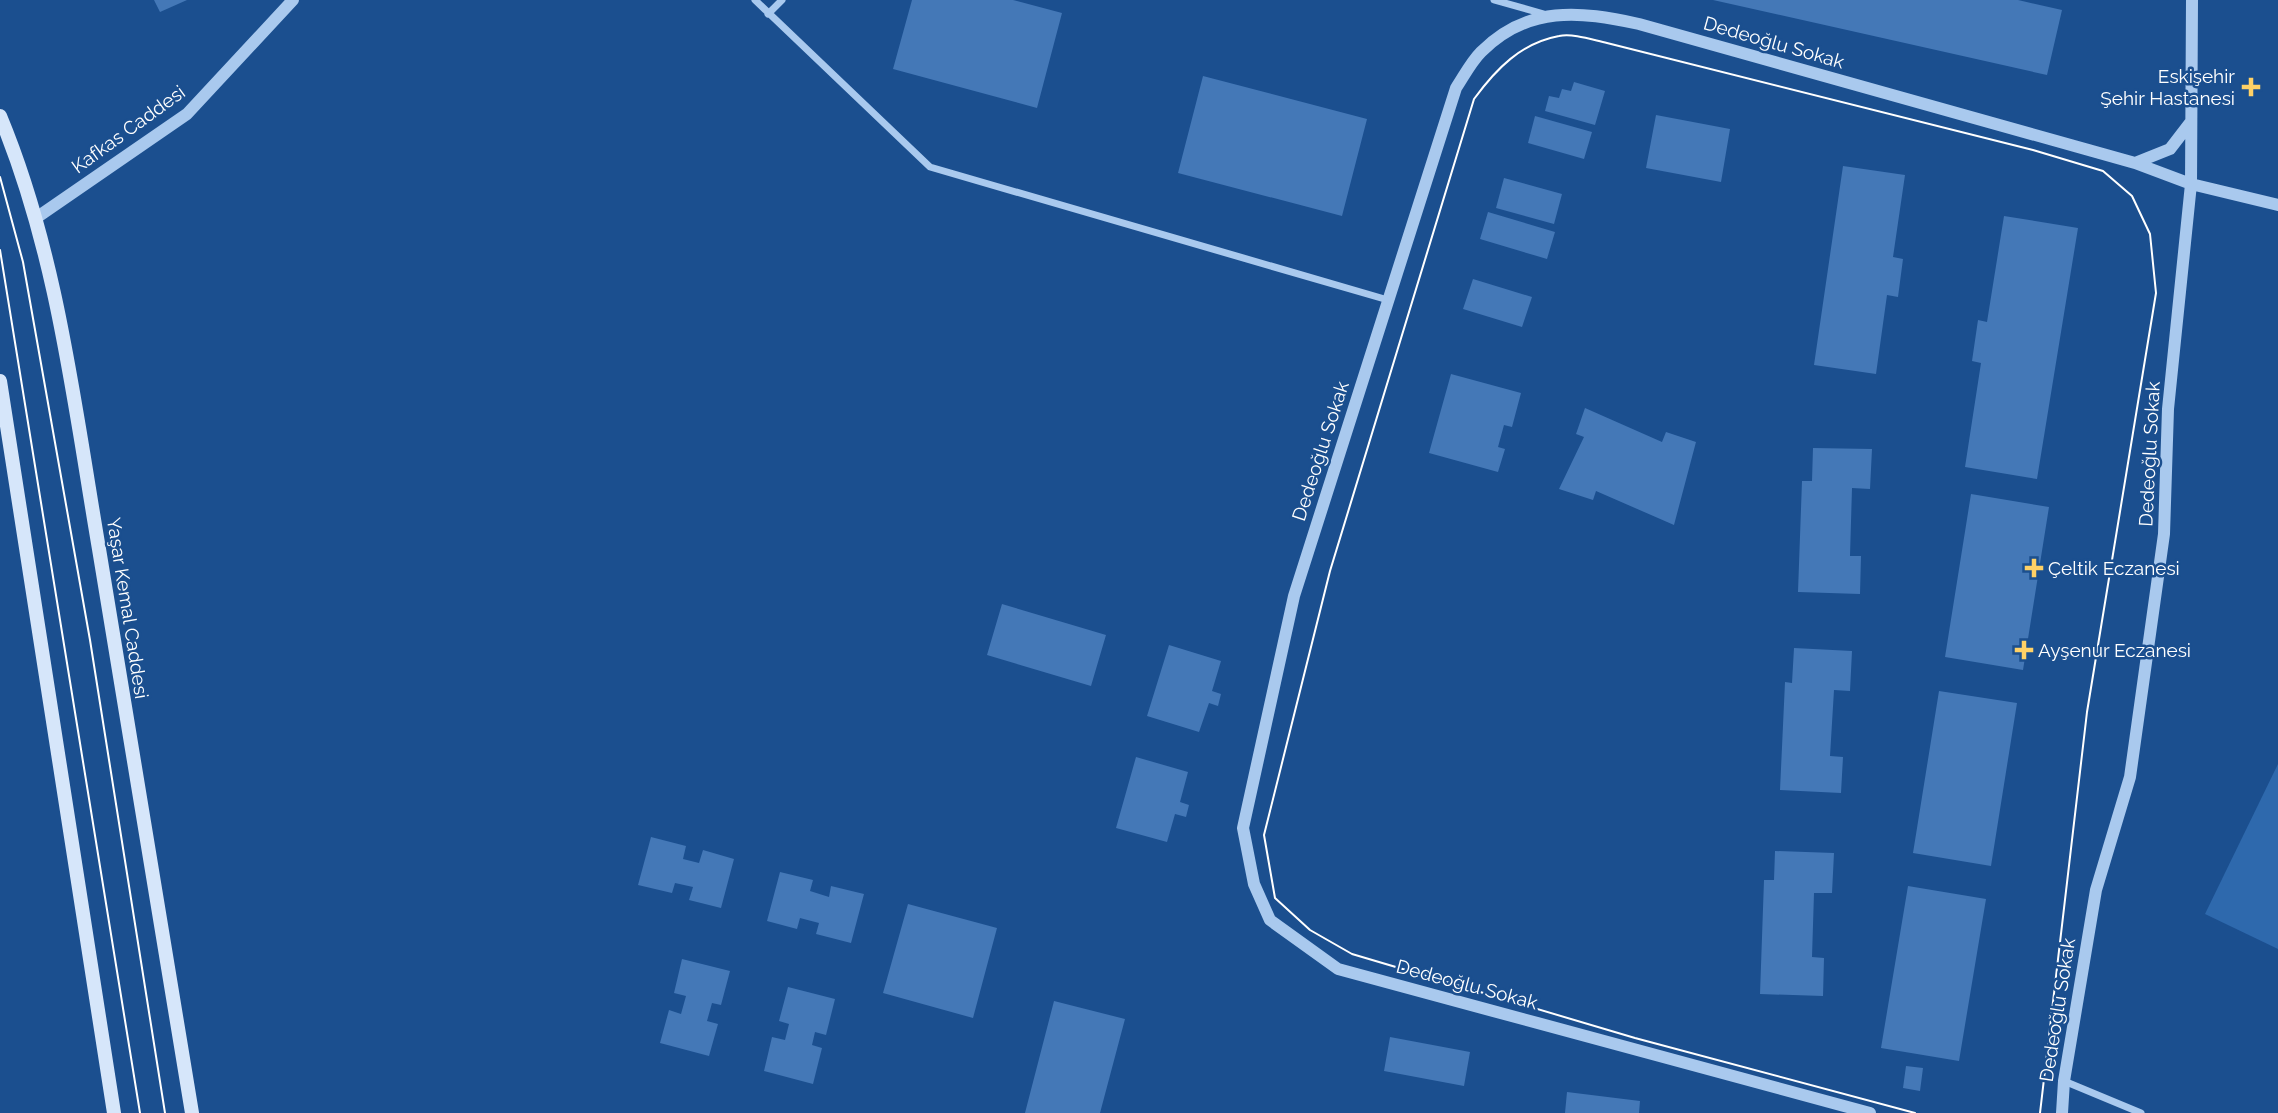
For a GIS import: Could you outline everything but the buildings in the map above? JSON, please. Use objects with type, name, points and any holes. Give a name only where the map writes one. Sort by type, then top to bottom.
[{"type":"main road","name":"Yaşar Kemal Caddesi","points":[[0,116],[18,159],[36,218],[68,363],[192,1113]]},
{"type":"main road","points":[[0,381],[114,1113]]},
{"type":"street","name":"Kafkas Caddesi","points":[[36,218],[187,114],[293,0]]},
{"type":"street","points":[[755,0],[930,167],[1388,300]]},
{"type":"street","points":[[768,13],[782,0]]},
{"type":"street","points":[[1494,0],[1552,16]]},
{"type":"street","points":[[2192,0],[2191,184],[2278,205]]},
{"type":"street","name":"Dedeoğlu Sokak","points":[[1870,1113],[1338,969],[1270,920],[1254,884],[1243,828],[1294,596],[1456,88],[1479,53],[1501,36],[1534,20],[1567,13],[1639,24],[2135,163],[2191,184],[2168,410],[2164,534],[2130,777],[2096,890],[2064,1081],[2062,1113]]},
{"type":"street","points":[[2135,163],[2170,149],[2190,123]]},
{"type":"street","points":[[2064,1081],[2141,1113]]},
{"type":"shaded area","points":[[2278,764],[2278,949],[2205,914]]},
{"type":"tram line","points":[[1915,1113],[1635,1038],[1352,954],[1310,930],[1275,898],[1264,835],[1330,571],[1474,99],[1510,59],[1545,39],[1565,35],[1577,36],[2033,150],[2103,171],[2132,196],[2150,234],[2156,293],[2087,712],[2040,1113]]},
{"type":"tram line","points":[[0,177],[23,262],[90,640],[165,1113]]},
{"type":"tram line","points":[[0,250],[140,1113]]},
{"type":"place","name":"Eskişehir Şehir Hastanesi","points":[[2251,87]]},
{"type":"place","name":"Çeltik Eczanesi","points":[[2034,568]]},
{"type":"place","name":"Ayşenur Eczanesi","points":[[2024,650]]}]
